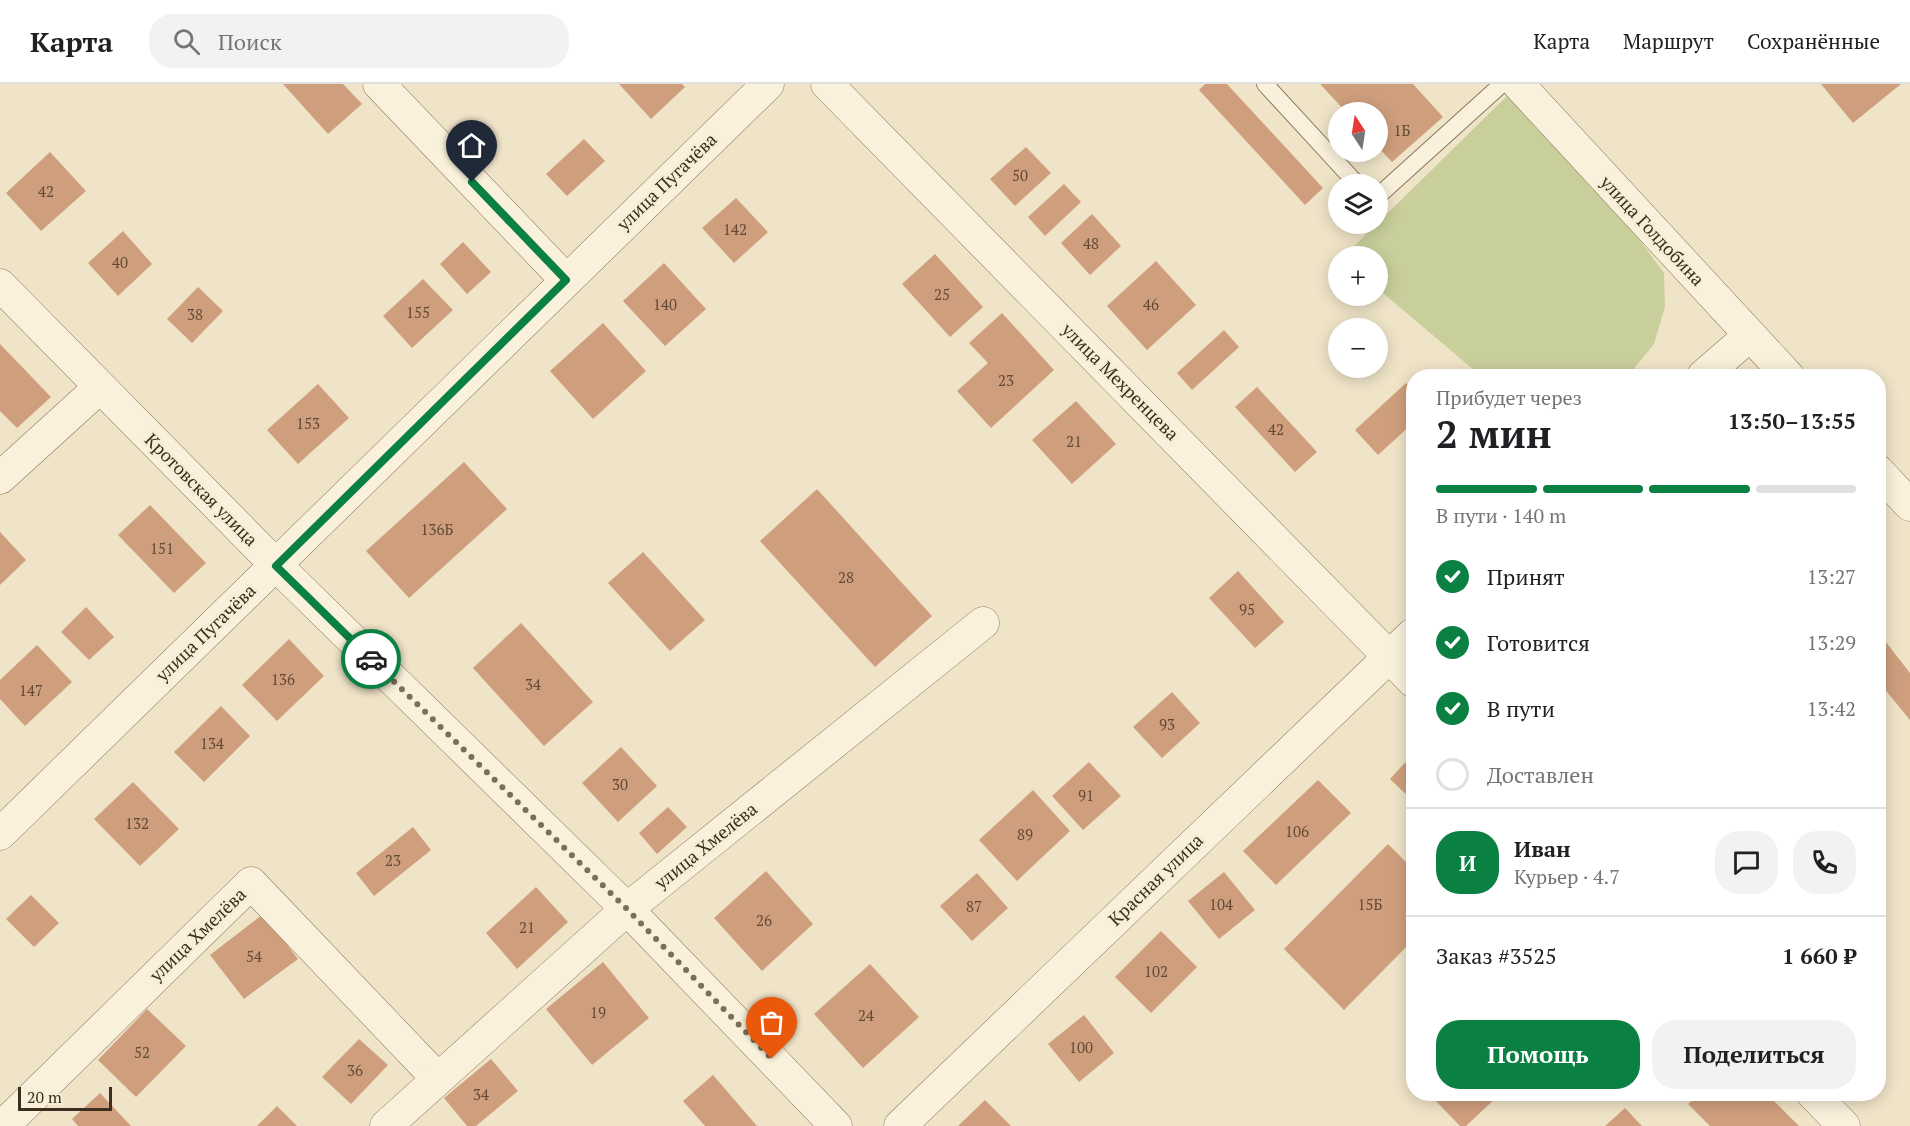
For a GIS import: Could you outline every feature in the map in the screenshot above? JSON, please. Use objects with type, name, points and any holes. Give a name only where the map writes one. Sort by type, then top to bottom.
[{"type":"street","points":[[378,84],[566,280]]},
{"type":"street","name":"улица Пугачёва","points":[[0,834],[768,84]]},
{"type":"street","name":"улица Мехренцева","points":[[826,84],[1406,674]]},
{"type":"street","name":"улица Голдобина","points":[[1518,84],[1781,369]]},
{"type":"street","name":"Кротовская улица","points":[[0,285],[276,566],[627,909],[836,1126]]},
{"type":"street","points":[[1711,369],[1749,336]]},
{"type":"street","points":[[0,478],[99,388]]},
{"type":"street","points":[[1886,480],[1910,505]]},
{"type":"street","name":"улица Хмелёва","points":[[386,1126],[627,909],[983,623]]},
{"type":"street","name":"Красная улица","points":[[900,1126],[1406,640]]},
{"type":"street","name":"улица Хмелёва","points":[[3,1126],[251,883],[437,1078]]},
{"type":"street","points":[[1820,1101],[1844,1126]]},
{"type":"lane","points":[[1265,84],[1348,174]]},
{"type":"lane","points":[[1388,187],[1502,84]]},
{"type":"green space","points":[[1510,93],[1592,189],[1609,199],[1664,273],[1665,307],[1654,344],[1634,369],[1473,369],[1388,297],[1388,246],[1354,246],[1366,234],[1388,234],[1388,213]]},
{"type":"building","points":[[283,84],[343,84],[362,104],[328,134]]},
{"type":"building","points":[[619,84],[682,84],[685,87],[651,119]]},
{"type":"building","points":[[1205,84],[1227,84],[1323,188],[1305,205],[1199,90]]},
{"type":"building","points":[[1320,84],[1413,84],[1443,117],[1392,162],[1388,158],[1388,102],[1337,102]]},
{"type":"building","points":[[1821,84],[1901,84],[1853,123]]},
{"type":"building","points":[[584,139],[605,161],[567,196],[546,174]]},
{"type":"building","points":[[1026,147],[1051,173],[1015,206],[990,179]]},
{"type":"building","points":[[50,152],[86,191],[41,231],[6,193]]},
{"type":"building","points":[[1064,184],[1081,202],[1045,236],[1028,217]]},
{"type":"building","points":[[736,198],[768,232],[734,263],[702,228]]},
{"type":"building","points":[[1092,214],[1121,246],[1090,275],[1061,243]]},
{"type":"building","points":[[123,231],[152,264],[118,296],[88,263]]},
{"type":"building","points":[[463,242],[491,272],[467,294],[440,264]]},
{"type":"building","points":[[935,254],[983,307],[950,337],[902,284]]},
{"type":"building","points":[[1156,261],[1196,305],[1147,350],[1107,306]]},
{"type":"building","points":[[664,263],[706,309],[665,346],[623,301]]},
{"type":"building","points":[[423,279],[453,310],[412,348],[383,316]]},
{"type":"building","points":[[198,287],[223,311],[192,343],[167,319]]},
{"type":"building","points":[[1002,313],[1054,370],[991,428],[957,391],[988,363],[969,343]]},
{"type":"building","points":[[603,323],[646,371],[593,419],[550,371]]},
{"type":"building","points":[[1224,330],[1239,347],[1192,390],[1177,373]]},
{"type":"building","points":[[0,344],[51,397],[17,428],[0,411]]},
{"type":"building","points":[[1406,383],[1406,429],[1378,455],[1355,430]]},
{"type":"building","points":[[318,384],[349,418],[298,464],[267,430]]},
{"type":"building","points":[[1257,387],[1317,452],[1295,472],[1235,407]]},
{"type":"building","points":[[1076,401],[1116,444],[1072,484],[1032,440]]},
{"type":"building","points":[[464,462],[507,509],[409,598],[366,551]]},
{"type":"building","points":[[817,489],[932,616],[875,667],[760,541]]},
{"type":"building","points":[[150,505],[206,563],[174,593],[118,535]]},
{"type":"building","points":[[0,532],[26,560],[0,585]]},
{"type":"building","points":[[643,552],[705,620],[670,651],[608,583]]},
{"type":"building","points":[[1238,571],[1284,622],[1255,648],[1209,598]]},
{"type":"building","points":[[86,607],[114,637],[89,660],[61,632]]},
{"type":"building","points":[[521,623],[593,702],[544,746],[473,668]]},
{"type":"building","points":[[289,639],[324,676],[277,721],[242,685]]},
{"type":"building","points":[[1886,642],[1910,673],[1910,720],[1886,691]]},
{"type":"building","points":[[37,645],[72,682],[25,726],[0,699],[0,680]]},
{"type":"building","points":[[1172,692],[1200,723],[1162,758],[1133,727]]},
{"type":"building","points":[[221,706],[250,736],[204,782],[174,752]]},
{"type":"building","points":[[621,747],[657,786],[618,822],[582,783]]},
{"type":"building","points":[[1089,762],[1121,796],[1083,830],[1052,796]]},
{"type":"building","points":[[1406,762],[1406,794],[1390,779]]},
{"type":"building","points":[[1318,780],[1351,813],[1276,885],[1243,851]]},
{"type":"building","points":[[133,782],[179,829],[140,866],[94,819]]},
{"type":"building","points":[[1033,790],[1070,831],[1017,881],[979,840]]},
{"type":"building","points":[[668,807],[687,827],[657,854],[639,833]]},
{"type":"building","points":[[413,827],[431,850],[374,896],[356,873]]},
{"type":"building","points":[[1388,844],[1406,862],[1406,947],[1344,1010],[1284,949]]},
{"type":"building","points":[[766,871],[813,924],[762,971],[714,918]]},
{"type":"building","points":[[1224,872],[1255,910],[1219,939],[1188,901]]},
{"type":"building","points":[[977,873],[1008,908],[972,941],[940,906]]},
{"type":"building","points":[[536,887],[568,922],[517,969],[486,933]]},
{"type":"building","points":[[31,895],[59,923],[34,947],[6,919]]},
{"type":"building","points":[[263,914],[298,959],[244,999],[210,955]]},
{"type":"building","points":[[1161,931],[1197,967],[1151,1013],[1115,977]]},
{"type":"building","points":[[603,962],[649,1018],[592,1065],[546,1009]]},
{"type":"building","points":[[870,964],[919,1017],[863,1068],[814,1014]]},
{"type":"building","points":[[147,1009],[186,1046],[136,1097],[98,1060]]},
{"type":"building","points":[[1084,1015],[1114,1053],[1079,1082],[1048,1044]]},
{"type":"building","points":[[359,1039],[388,1065],[351,1104],[322,1077]]},
{"type":"building","points":[[491,1059],[518,1091],[476,1126],[467,1126],[444,1098]]},
{"type":"building","points":[[713,1075],[757,1126],[705,1126],[683,1101]]},
{"type":"building","points":[[100,1093],[131,1126],[78,1126],[72,1119]]},
{"type":"building","points":[[985,1100],[1011,1126],[958,1126]]},
{"type":"building","points":[[1436,1101],[1493,1101],[1466,1126],[1460,1126]]},
{"type":"building","points":[[1692,1101],[1774,1101],[1799,1126],[1710,1126],[1688,1104]]},
{"type":"building","points":[[277,1106],[297,1126],[257,1126]]},
{"type":"building","points":[[1625,1108],[1642,1126],[1605,1126]]},
{"type":"way so far","points":[[371,659],[627,909],[772,1059]]},
{"type":"route","points":[[371,659],[276,566],[566,280],[472,182]]}]
